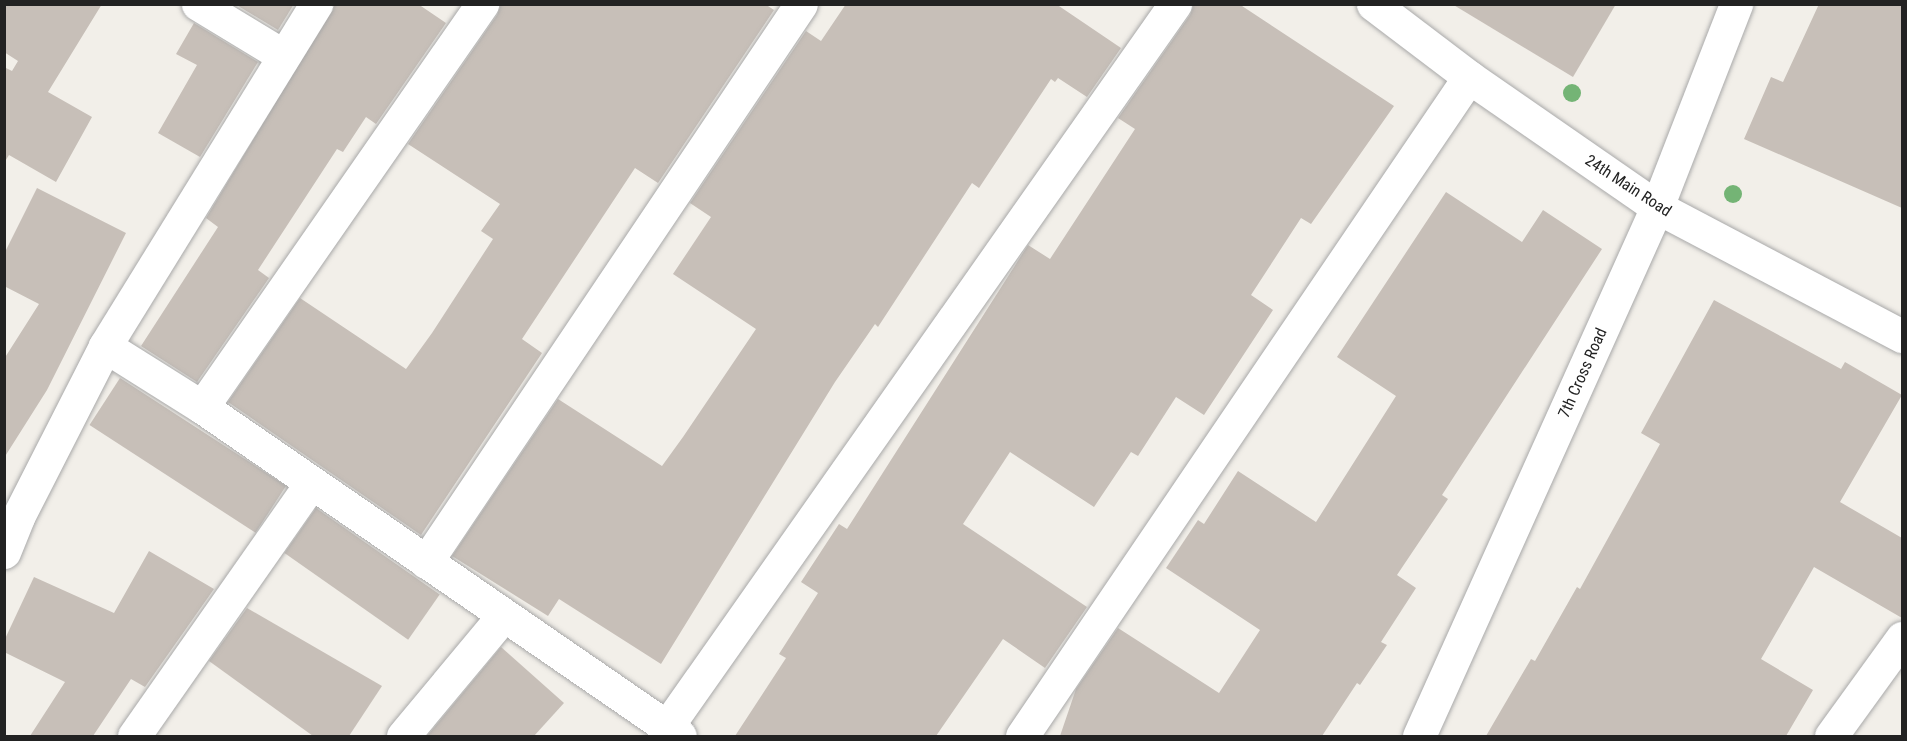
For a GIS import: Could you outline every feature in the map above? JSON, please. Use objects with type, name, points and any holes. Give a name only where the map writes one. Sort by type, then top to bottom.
[{"type":"street","points":[[198,4],[284,56]]},
{"type":"street","points":[[4,552],[11,511],[105,346],[316,4]]},
{"type":"street","points":[[202,407],[482,4]]},
{"type":"street","points":[[426,562],[801,4]]},
{"type":"street","points":[[105,346],[202,407],[673,732],[1175,4]]},
{"type":"street","name":"24th Main Road","points":[[1373,4],[1469,78],[1657,207],[1902,336]]},
{"type":"street","name":"7th Cross Road","points":[[1419,736],[1657,207],[1736,4]]},
{"type":"street","points":[[1022,736],[1469,78]]},
{"type":"street","points":[[134,736],[311,483]]},
{"type":"street","points":[[403,736],[502,616]]},
{"type":"street","points":[[1831,736],[1902,638]]},
{"type":"building","points":[[4,4],[102,4],[48,92],[92,117],[56,182],[9,155],[4,163],[4,67],[12,71],[18,61],[4,52]]},
{"type":"building","points":[[235,4],[294,4],[278,30]]},
{"type":"building","points":[[335,4],[418,4],[446,23],[376,124],[366,117],[343,152],[337,149],[258,270],[269,278],[197,382],[141,346],[218,227],[206,218]]},
{"type":"building","points":[[501,4],[765,4],[774,10],[658,183],[635,168],[522,339],[542,353],[421,535],[228,402],[300,298],[406,369],[432,333],[493,239],[481,231],[500,204],[408,144],[497,15]]},
{"type":"building","points":[[846,4],[1056,4],[1121,48],[1087,97],[1058,78],[1055,82],[1051,79],[979,188],[972,183],[878,327],[875,324],[835,382],[661,664],[559,599],[548,616],[452,556],[558,399],[662,466],[683,437],[756,329],[673,274],[711,217],[690,203],[806,31],[821,41]]},
{"type":"building","points":[[1194,4],[1239,4],[1394,106],[1311,224],[1301,218],[1251,295],[1273,310],[1204,415],[1176,397],[1138,456],[1131,452],[1094,507],[1010,452],[963,524],[1087,607],[1045,668],[1003,639],[936,736],[735,736],[786,658],[779,654],[818,593],[801,582],[839,524],[847,529],[1028,245],[1050,259],[1135,129],[1118,118],[1190,15]]},
{"type":"building","points":[[1452,4],[1616,4],[1573,77]]},
{"type":"building","points":[[1819,4],[1902,4],[1902,208],[1744,139],[1771,77],[1783,82]]},
{"type":"building","points":[[194,23],[258,62],[200,157],[158,133],[197,65],[176,54]]},
{"type":"building","points":[[37,188],[126,233],[47,390],[4,458],[4,359],[39,304],[4,286],[4,254]]},
{"type":"building","points":[[1446,192],[1522,242],[1543,210],[1602,249],[1442,495],[1448,499],[1397,575],[1416,588],[1381,642],[1387,645],[1360,685],[1357,683],[1322,736],[1060,736],[1076,689],[1118,628],[1219,693],[1260,630],[1166,568],[1198,520],[1204,524],[1238,471],[1316,522],[1396,396],[1337,357]]},
{"type":"building","points":[[1714,300],[1841,369],[1845,362],[1902,395],[1840,502],[1902,538],[1902,618],[1814,567],[1761,659],[1813,690],[1786,736],[1486,736],[1531,659],[1535,661],[1577,587],[1580,589],[1660,444],[1641,433]]},
{"type":"building","points":[[120,378],[286,486],[256,533],[90,425]]},
{"type":"building","points":[[316,508],[440,595],[408,640],[284,553]]},
{"type":"building","points":[[149,551],[214,589],[145,687],[131,679],[93,736],[30,736],[65,682],[4,652],[4,641],[34,577],[114,613]]},
{"type":"building","points":[[247,608],[382,686],[349,736],[313,736],[209,661]]},
{"type":"building","points":[[501,647],[564,703],[534,736],[427,736]]}]
